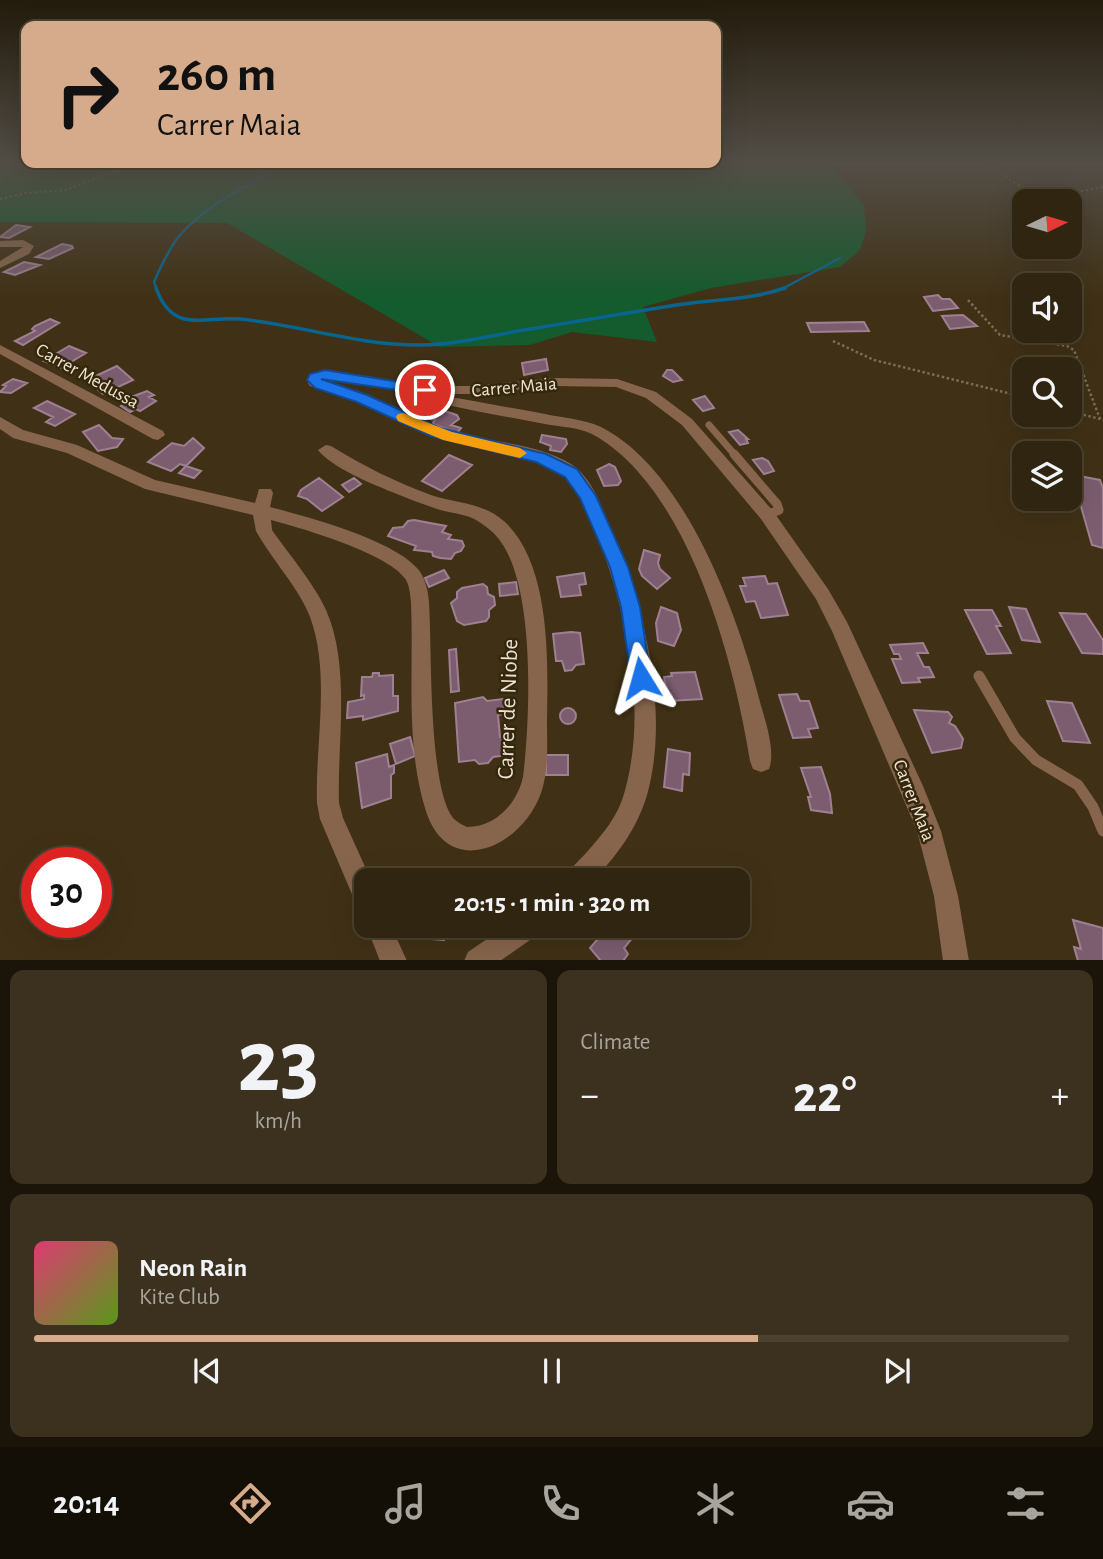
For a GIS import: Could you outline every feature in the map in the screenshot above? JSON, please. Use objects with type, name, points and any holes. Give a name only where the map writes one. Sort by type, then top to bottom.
[{"type":"street","points":[[0,244],[29,246],[25,252],[0,265]]},
{"type":"street","name":"Carrer Medussa","points":[[0,349],[158,435]]},
{"type":"street","name":"Carrer Maia","points":[[588,868],[620,829],[630,811],[640,775],[643,720],[641,678],[625,586],[609,540],[580,481],[563,467],[540,458],[436,432],[362,398],[320,385],[313,380],[315,377],[325,374],[392,386],[435,390],[590,381],[617,383],[640,390],[675,411],[697,431],[767,515],[829,606],[915,794],[939,863],[956,960]]},
{"type":"street","points":[[435,390],[434,396],[439,398],[591,429],[617,444],[637,461],[655,482],[681,523],[716,598],[748,687],[761,761]]},
{"type":"street","points":[[0,422],[18,434],[65,447],[151,485],[263,502],[264,531],[318,612],[323,626],[328,680],[328,803],[332,820],[354,870]]},
{"type":"street","name":"Carrer de Niobe","points":[[263,502],[315,528],[394,558],[411,573],[420,598],[422,722],[437,813],[456,835],[467,839],[479,839],[500,830],[526,801],[533,779],[536,754],[534,625],[528,582],[521,560],[501,531],[477,511],[440,504],[388,485],[359,472],[326,450]]},
{"type":"street","points":[[383,938],[394,960]]},
{"type":"street","points":[[478,960],[511,938]]},
{"type":"lane","points":[[709,425],[779,507],[776,512],[767,515]]},
{"type":"lane","points":[[979,676],[1015,738],[1036,760],[1078,785],[1093,807],[1103,831]]},
{"type":"path","points":[[968,300],[1000,335],[1067,346],[1074,350],[1102,420]]},
{"type":"path","points":[[833,341],[874,360],[1012,394]]},
{"type":"path","points":[[1082,415],[1102,420]]},
{"type":"green space","points":[[0,208],[864,208],[866,231],[860,250],[840,267],[711,288],[643,307],[657,342],[572,332],[530,345],[440,347],[227,223],[0,222]]},
{"type":"building","points":[[16,225],[30,227],[9,238],[0,237]]},
{"type":"building","points":[[62,244],[73,248],[49,259],[36,257]]},
{"type":"building","points":[[24,262],[40,265],[15,275],[4,272]]},
{"type":"building","points":[[938,295],[942,299],[950,299],[958,308],[933,311],[924,297]]},
{"type":"building","points":[[963,315],[977,326],[950,329],[942,316]]},
{"type":"building","points":[[50,319],[59,323],[23,345],[15,341],[35,331],[32,329],[35,326]]},
{"type":"building","points":[[864,322],[869,331],[811,332],[807,323]]},
{"type":"building","points":[[69,346],[86,353],[61,368],[44,361]]},
{"type":"building","points":[[546,359],[548,370],[524,375],[522,363]]},
{"type":"building","points":[[117,366],[133,380],[103,394],[87,380]]},
{"type":"building","points":[[667,370],[672,370],[682,380],[673,382],[663,376]]},
{"type":"building","points":[[13,379],[27,383],[11,393],[0,392],[6,386],[3,385]]},
{"type":"building","points":[[147,391],[154,395],[149,397],[156,401],[140,411],[136,409],[130,412],[121,406],[127,402],[123,400]]},
{"type":"building","points":[[705,396],[714,408],[703,411],[693,400]]},
{"type":"building","points":[[47,401],[75,414],[55,426],[46,422],[53,417],[34,408]]},
{"type":"building","points":[[439,409],[457,415],[459,419],[451,425],[461,428],[457,433],[432,424],[435,420],[430,419]]},
{"type":"building","points":[[99,425],[112,438],[123,439],[117,447],[98,451],[83,432]]},
{"type":"building","points":[[738,430],[748,439],[748,443],[740,445],[729,432]]},
{"type":"building","points":[[542,435],[566,439],[567,444],[561,452],[550,450],[551,446],[540,442]]},
{"type":"building","points":[[193,438],[204,448],[186,466],[180,464],[171,471],[148,462],[172,443],[184,446]]},
{"type":"building","points":[[449,455],[472,465],[442,491],[422,481]]},
{"type":"building","points":[[762,458],[768,461],[774,471],[764,474],[753,460]]},
{"type":"building","points":[[609,464],[615,467],[621,481],[618,485],[604,486],[597,470]]},
{"type":"building","points":[[186,466],[201,471],[194,478],[179,473]]},
{"type":"building","points":[[1082,477],[1100,480],[1103,488],[1103,548],[1092,545],[1082,510]]},
{"type":"building","points":[[319,478],[343,497],[322,511],[307,499],[298,496],[301,490]]},
{"type":"building","points":[[354,478],[361,484],[349,492],[342,485]]},
{"type":"building","points":[[408,521],[446,526],[442,532],[451,535],[448,539],[462,541],[464,546],[451,559],[440,558],[433,556],[432,552],[414,550],[416,546],[388,536],[393,528],[403,527]]},
{"type":"building","points":[[644,550],[660,555],[660,569],[670,578],[657,589],[642,576],[639,569]]},
{"type":"building","points":[[444,570],[449,578],[429,587],[425,578]]},
{"type":"building","points":[[584,573],[586,584],[579,585],[581,595],[561,597],[557,577]]},
{"type":"building","points":[[765,576],[768,584],[777,583],[788,615],[761,618],[755,601],[746,602],[740,586],[746,586],[743,578]]},
{"type":"building","points":[[516,582],[518,594],[500,596],[499,584]]},
{"type":"building","points":[[483,584],[487,587],[488,594],[494,597],[495,605],[489,610],[489,617],[486,621],[464,625],[457,621],[451,603],[457,598],[457,592],[462,588]]},
{"type":"building","points":[[661,607],[677,613],[681,630],[674,646],[658,641],[656,623]]},
{"type":"building","points":[[1009,607],[1026,609],[1040,642],[1022,640]]},
{"type":"building","points":[[965,610],[992,610],[1001,626],[996,626],[1011,653],[987,654]]},
{"type":"building","points":[[1060,613],[1086,614],[1103,640],[1103,654],[1082,653]]},
{"type":"building","points":[[580,633],[584,664],[565,671],[562,661],[556,661],[553,634]]},
{"type":"building","points":[[923,643],[928,653],[917,653],[924,667],[929,667],[934,677],[918,678],[920,682],[902,683],[892,659],[901,659],[899,654],[894,654],[890,645]]},
{"type":"building","points":[[456,649],[459,691],[451,692],[449,650]]},
{"type":"building","points":[[695,672],[702,699],[669,701],[664,677],[672,676],[671,673]]},
{"type":"building","points":[[373,673],[379,673],[379,676],[393,675],[393,696],[398,696],[398,711],[363,720],[363,716],[347,718],[348,702],[364,699],[364,695],[361,696],[362,677],[372,677]]},
{"type":"building","points":[[797,694],[800,701],[809,701],[818,728],[808,729],[811,737],[793,738],[779,695]]},
{"type":"building","points":[[483,697],[487,701],[503,699],[504,714],[498,715],[500,737],[506,736],[508,755],[493,757],[488,763],[479,764],[475,760],[459,762],[455,703]]},
{"type":"building","points":[[1047,701],[1072,703],[1090,743],[1063,741]]},
{"type":"building","points":[[565,708],[571,708],[576,716],[574,722],[565,724],[560,719],[560,713]]},
{"type":"building","points":[[914,710],[948,712],[952,717],[949,723],[955,726],[963,739],[961,748],[932,753]]},
{"type":"building","points":[[410,737],[415,756],[396,764],[390,744]]},
{"type":"building","points":[[668,749],[690,753],[689,775],[683,774],[682,791],[664,787]]},
{"type":"building","points":[[387,754],[389,767],[394,765],[391,798],[362,808],[356,763]]},
{"type":"building","points":[[546,755],[568,755],[568,775],[546,775]]},
{"type":"building","points":[[821,767],[830,794],[832,813],[811,810],[808,797],[811,797],[801,768]]},
{"type":"building","points":[[1073,920],[1103,928],[1103,960],[1078,960],[1074,947],[1081,949]]},
{"type":"building","points":[[599,938],[632,938],[624,948],[628,954],[624,960],[600,960],[590,948]]},
{"type":"waterway","points":[[157,290],[154,282],[176,240],[212,208]]},
{"type":"waterway","points":[[782,289],[840,258]]},
{"type":"waterway","points":[[156,288],[163,303],[181,318],[240,319],[373,342],[419,345],[456,342],[670,306],[743,298],[782,289]]},
{"type":"slow traffic","points":[[403,417],[449,436],[520,453]]},
{"type":"route","points":[[425,390],[325,374],[320,374],[313,380],[320,385],[362,398],[436,432],[551,461],[580,481],[609,540],[625,586],[641,678]]}]
